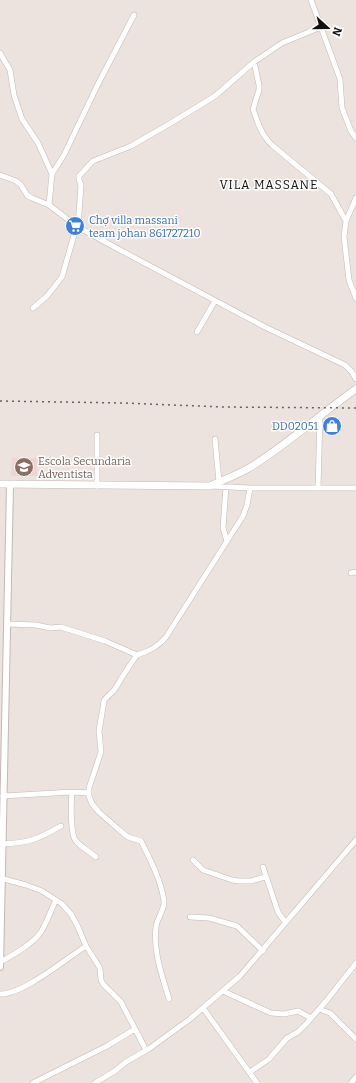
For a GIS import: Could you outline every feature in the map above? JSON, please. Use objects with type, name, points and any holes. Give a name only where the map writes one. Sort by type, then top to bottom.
[{"type":"main road","points":[[0,484],[210,486],[247,469],[261,460],[356,389]]},
{"type":"street","points":[[312,0],[340,79],[342,108],[350,131],[356,138]]},
{"type":"street","points":[[49,205],[52,174],[64,155],[98,84],[134,15]]},
{"type":"street","points":[[33,308],[52,292],[62,277],[74,235],[78,227],[81,185],[79,176],[85,168],[93,161],[131,146],[215,96],[254,62],[282,43],[321,27]]},
{"type":"street","points":[[0,53],[10,70],[14,95],[22,118],[38,143],[52,174]]},
{"type":"street","points":[[254,62],[259,90],[253,109],[261,129],[268,141],[331,194],[346,221]]},
{"type":"street","points":[[0,175],[10,178],[21,185],[32,198],[49,205],[78,227],[166,276],[271,330],[345,365],[356,379]]},
{"type":"street","points":[[356,198],[346,221],[344,237],[349,280],[356,298]]},
{"type":"street","points":[[197,332],[215,301]]},
{"type":"street","points":[[318,488],[320,416]]},
{"type":"street","points":[[97,436],[97,486]]},
{"type":"street","points":[[215,440],[219,482]]},
{"type":"street","points":[[0,967],[1,821],[3,796],[3,652],[7,624],[10,485]]},
{"type":"street","points":[[210,486],[250,488],[356,488]]},
{"type":"street","points":[[226,487],[223,528],[227,541]]},
{"type":"street","points":[[169,999],[159,966],[156,947],[157,922],[164,902],[151,860],[141,840],[128,837],[106,818],[92,804],[89,793],[100,758],[101,746],[99,731],[105,698],[115,688],[124,672],[137,655],[150,650],[162,642],[166,637],[243,516],[247,505],[250,488]]},
{"type":"street","points":[[7,624],[36,625],[50,628],[61,626],[105,641],[137,655]]},
{"type":"street","points":[[3,796],[72,792],[89,793]]},
{"type":"street","points":[[72,792],[71,806],[74,837],[78,843],[96,856]]},
{"type":"street","points":[[2,844],[32,840],[61,826]]},
{"type":"street","points":[[95,1083],[115,1071],[190,1019],[224,991],[263,951],[285,922],[356,840]]},
{"type":"street","points":[[193,860],[203,870],[232,880],[252,881],[265,877]]},
{"type":"street","points":[[263,867],[265,877],[278,912],[285,922]]},
{"type":"street","points":[[1,878],[42,891],[62,904],[78,927],[86,946],[100,968],[101,980],[103,984],[121,1002],[146,1050]]},
{"type":"street","points":[[0,962],[18,952],[40,933],[56,900]]},
{"type":"street","points":[[190,917],[209,918],[237,926],[263,951]]},
{"type":"street","points":[[0,994],[9,993],[37,979],[86,946]]},
{"type":"street","points":[[250,1072],[269,1059],[283,1041],[298,1032],[328,1000],[356,963]]},
{"type":"street","points":[[224,991],[271,1013],[284,1014],[298,1011],[311,1018]]},
{"type":"street","points":[[328,1000],[328,1010],[330,1013],[356,1039]]},
{"type":"street","points":[[203,1008],[257,1083]]},
{"type":"street","points":[[319,1009],[330,1013]]},
{"type":"street","points":[[33,1083],[107,1046],[135,1029]]},
{"type":"street","points":[[350,1083],[356,1077]]},
{"type":"shaded area","name":"Escola Secundaria Adventista","points":[[12,458],[37,458],[37,476],[11,476]]},
{"type":"railway","points":[[0,401],[123,403],[222,407],[356,408]]},
{"type":"place","name":"Chợ villa massani team johan 861727210","points":[[75,226]]},
{"type":"place","name":"DD02051","points":[[332,426]]},
{"type":"place","name":"Escola Secundaria Adventista","points":[[24,467]]},
{"type":"district","name":"VILA MASSANE","points":[[269,185]]}]
